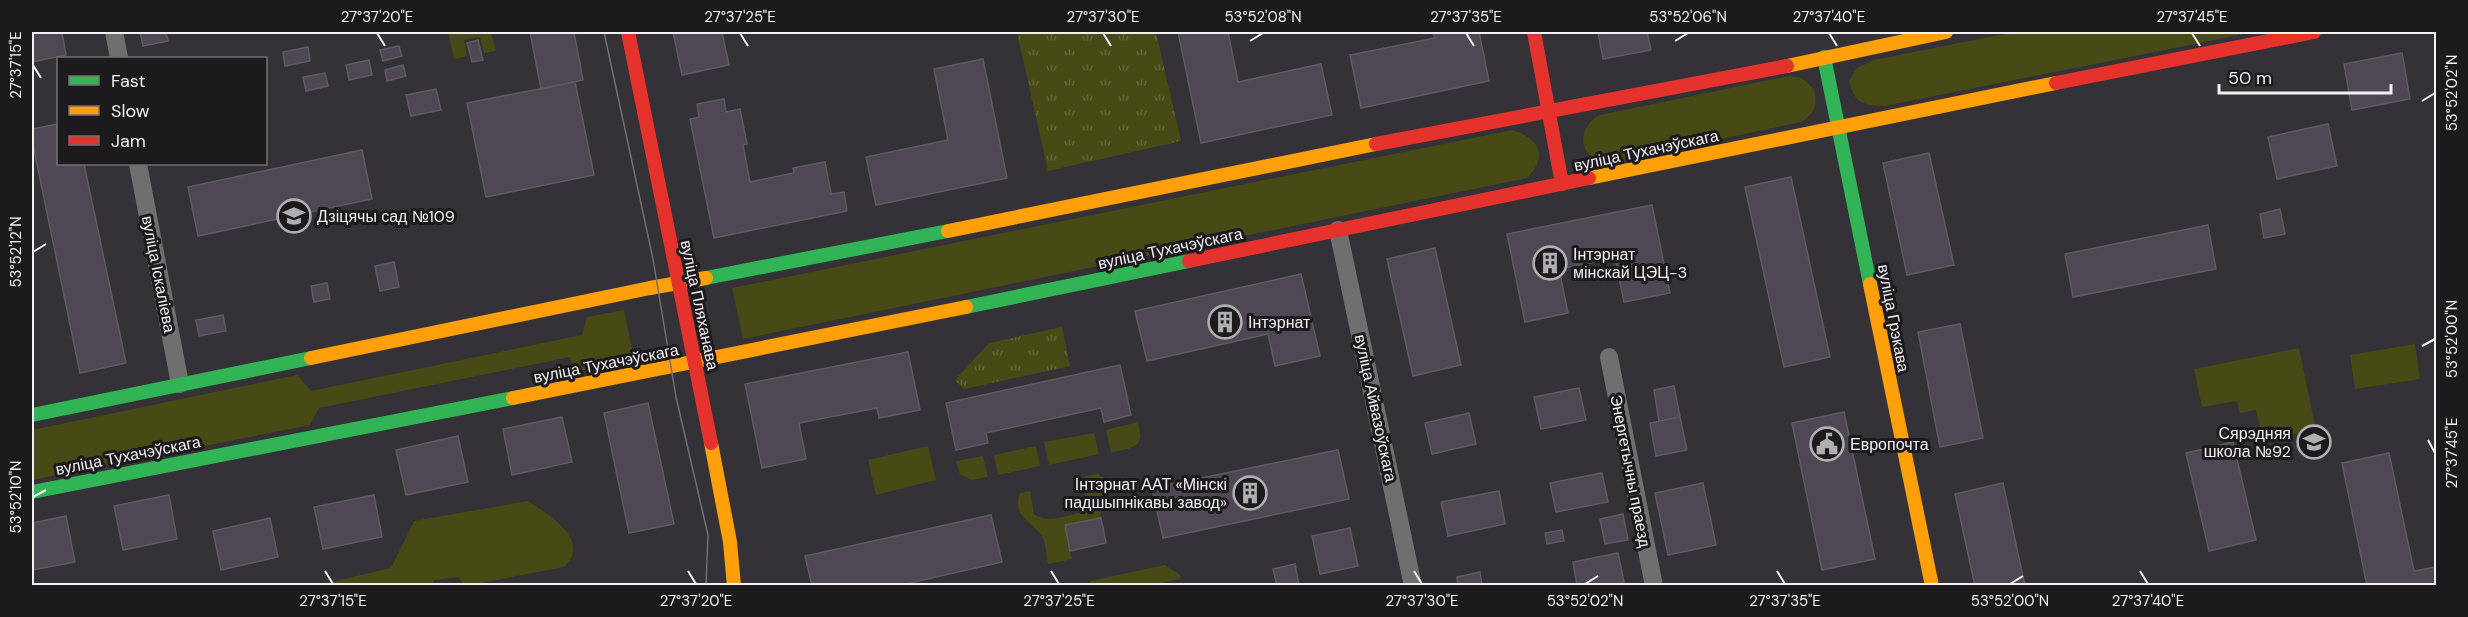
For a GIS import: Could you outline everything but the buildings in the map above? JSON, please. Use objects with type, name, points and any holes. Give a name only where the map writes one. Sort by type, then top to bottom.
[{"type":"main road","name":"вуліца Пляханава","points":[[628,32],[730,542],[734,585]]},
{"type":"main road","points":[[1534,32],[1562,184]]},
{"type":"main road","points":[[32,415],[679,283],[1946,32]]},
{"type":"main road","name":"вуліца Тухачэўскага","points":[[32,492],[695,362],[1839,125],[2314,32]]},
{"type":"main road","name":"вуліца Грэкава","points":[[1824,57],[1932,585]]},
{"type":"street","points":[[114,32],[119,57]]},
{"type":"street","name":"вуліца Іскаліева","points":[[138,165],[180,384]]},
{"type":"street","name":"вуліца Айвазоўскага","points":[[1338,230],[1413,585]]},
{"type":"street","name":"Энергетычны праезд","points":[[1609,357],[1654,585]]},
{"type":"green space","points":[[448,32],[491,32],[496,51],[484,53],[480,37],[464,40],[467,56],[454,59]]},
{"type":"green space","points":[[1017,32],[1156,32],[1181,141],[1048,171]]},
{"type":"green space","points":[[2014,32],[2254,32],[1884,106],[1861,102],[1851,89],[1849,81],[1857,68],[1874,60]]},
{"type":"green space","points":[[1789,76],[1802,78],[1814,89],[1816,100],[1814,108],[1810,115],[1801,122],[1611,162],[1597,160],[1586,150],[1585,130],[1600,115]]},
{"type":"green space","points":[[1512,130],[1529,138],[1538,149],[1538,162],[1527,178],[743,339],[732,288]]},
{"type":"green space","points":[[624,310],[634,360],[574,372],[570,357],[319,408],[310,425],[32,480],[32,430],[297,375],[311,391],[582,335],[587,317]]},
{"type":"green space","points":[[1062,327],[1070,366],[964,389],[955,380],[989,343]]},
{"type":"green space","points":[[2415,344],[2420,379],[2355,389],[2350,355]]},
{"type":"green space","points":[[2299,348],[2316,430],[2274,438],[2272,425],[2260,428],[2256,410],[2240,413],[2237,401],[2202,407],[2194,369]]},
{"type":"green space","points":[[1138,422],[1139,442],[1131,448],[1111,453],[1106,430]]},
{"type":"green space","points":[[1094,433],[1099,454],[1049,465],[1044,442]]},
{"type":"green space","points":[[928,446],[936,480],[876,495],[868,460]]},
{"type":"green space","points":[[1036,446],[1040,466],[998,475],[994,455]]},
{"type":"green space","points":[[983,456],[988,477],[971,480],[960,474],[956,461]]},
{"type":"green space","points":[[1098,474],[1107,481],[1101,518],[1065,525],[1072,559],[1048,564],[1042,536],[1024,518],[1018,508],[1020,493],[1030,491],[1034,514],[1040,517],[1053,519],[1068,516],[1088,510],[1082,485],[1085,476]]},
{"type":"green space","points":[[528,501],[555,520],[570,538],[573,547],[572,557],[564,567],[471,585],[464,585],[458,577],[434,580],[432,585],[319,585],[391,568],[414,521]]},
{"type":"green space","points":[[1165,565],[1180,575],[1181,579],[1150,585],[1091,585],[1090,581]]},
{"type":"tram line","points":[[604,32],[653,259],[676,397],[708,535],[706,586]]},
{"type":"traffic: fast","points":[[1824,57],[1870,284]]},
{"type":"traffic: fast","points":[[706,278],[948,231]]},
{"type":"traffic: fast","points":[[966,307],[1189,261]]},
{"type":"traffic: fast","points":[[32,415],[311,358]]},
{"type":"traffic: fast","points":[[32,492],[513,398]]},
{"type":"traffic: slow","points":[[1787,66],[1946,32]]},
{"type":"traffic: slow","points":[[1589,178],[2056,83]]},
{"type":"traffic: slow","points":[[948,231],[1376,144]]},
{"type":"traffic: slow","points":[[311,358],[706,278]]},
{"type":"traffic: slow","points":[[1870,284],[1932,586]]},
{"type":"traffic: slow","points":[[513,398],[966,307]]},
{"type":"traffic: slow","points":[[711,443],[730,542],[734,586]]},
{"type":"traffic: jam","points":[[628,32],[711,443]]},
{"type":"traffic: jam","points":[[1534,32],[1562,184]]},
{"type":"traffic: jam","points":[[2056,83],[2314,32]]},
{"type":"traffic: jam","points":[[1376,144],[1787,66]]},
{"type":"traffic: jam","points":[[1189,261],[1589,178]]},
{"type":"place","name":"Дзіцячы сад №109","points":[[294,216]]},
{"type":"place","name":"Інтэрнат мінскай ЦЭЦ-3","points":[[1550,263]]},
{"type":"place","name":"Інтэрнат","points":[[1225,322]]},
{"type":"place","name":"Сярэдняя школа №92","points":[[2314,442]]},
{"type":"place","name":"Европочта","points":[[1827,444]]},
{"type":"place","name":"Інтэрнат ААТ «Мінскі падшыпнікавы завод»","points":[[1250,493]]}]
